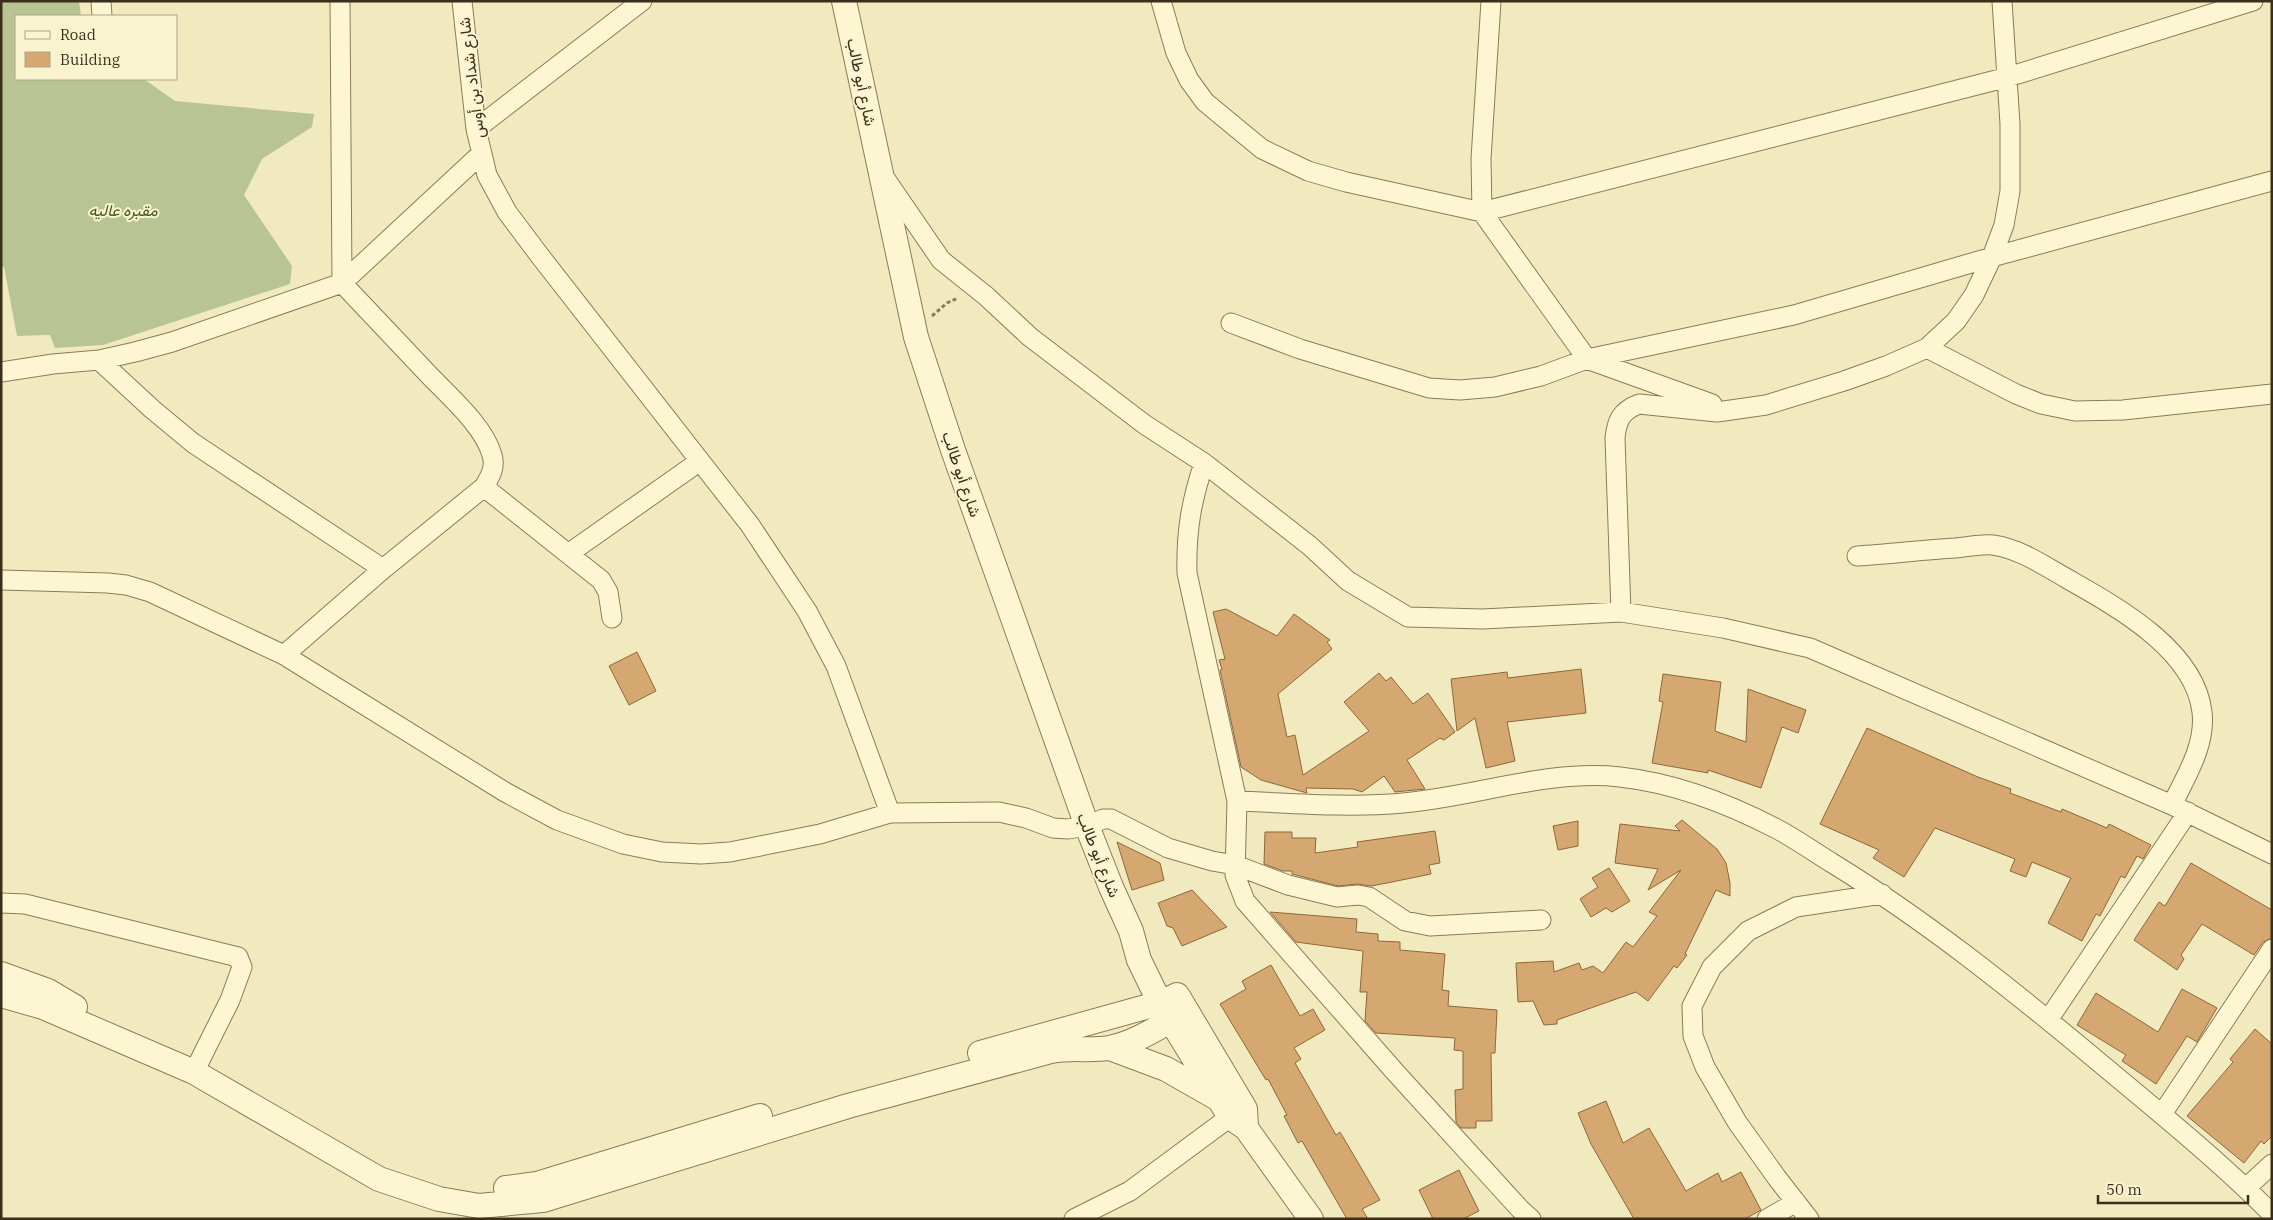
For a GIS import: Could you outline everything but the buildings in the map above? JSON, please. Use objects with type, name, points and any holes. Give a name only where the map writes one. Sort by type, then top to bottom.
[{"type":"street","points":[[101,1],[102,15]]},
{"type":"street","points":[[284,655],[484,487],[490,477],[493,463],[489,448],[482,435],[460,408],[342,283],[340,1]]},
{"type":"street","name":"شارع شداد بن أوس","points":[[462,1],[476,129],[487,175],[508,212],[750,525],[780,568],[824,640],[836,666],[890,813]]},
{"type":"street","points":[[476,129],[642,1]]},
{"type":"street","name":"شارع أبو طالب","points":[[844,1],[916,337],[953,450],[1087,826],[1111,888],[1131,931],[1151,954],[1173,1007],[1231,1115],[1311,1219]]},
{"type":"street","points":[[1491,1],[1481,159],[1482,212],[1587,359],[1730,411]]},
{"type":"street","points":[[1621,612],[1615,438],[1621,416],[1628,408],[1639,404],[1716,412],[1730,411],[1766,405],[1844,382],[1927,348],[1956,321],[1974,295],[1992,257],[2004,225],[2010,191],[2008,77],[2002,1]]},
{"type":"street","points":[[1165,4],[1176,53],[1189,80],[1205,102],[1262,149],[1308,171],[1346,182],[1482,212],[2008,77],[2253,1]]},
{"type":"street","points":[[1,372],[53,364],[99,360],[172,342],[342,283],[481,154]]},
{"type":"street","points":[[881,173],[941,260],[986,296],[1030,337],[1144,424],[1204,464],[1310,546],[1348,581],[1408,617],[1482,619],[1621,612],[1723,628],[1810,648],[2180,808],[2272,854]]},
{"type":"street","points":[[1231,323],[1300,350],[1429,388],[1460,390],[1495,387],[1541,376],[1587,359],[1794,315],[1992,257],[2272,181]]},
{"type":"street","points":[[1927,348],[2016,394],[2041,404],[2075,411],[2123,410],[2272,394]]},
{"type":"street","points":[[99,360],[152,409],[193,443],[383,570]]},
{"type":"street","points":[[568,554],[700,461]]},
{"type":"street","points":[[1204,464],[1189,513],[1186,538],[1188,573],[1237,801],[1234,865],[1235,875],[1245,901],[1396,1073],[1531,1219]]},
{"type":"street","points":[[484,487],[601,580],[608,592],[612,618]]},
{"type":"street","points":[[1857,556],[1992,545],[2020,552],[2100,596],[2138,623],[2180,662],[2200,698],[2202,729],[2180,808],[2048,1020]]},
{"type":"street","points":[[1,580],[108,583],[126,585],[150,592],[284,655],[505,792],[556,820],[623,844],[682,853],[730,852],[820,834],[890,813],[999,812],[1026,818],[1053,828],[1068,829],[1087,826],[1095,821],[1111,819],[1168,848],[1212,861],[1234,865],[1288,885],[1337,897],[1358,895],[1369,897],[1405,921],[1430,926],[1541,920]]},
{"type":"street","points":[[1237,801],[1343,806],[1402,804],[1546,780],[1593,775],[1622,777],[1660,784],[1718,802],[1777,829],[1882,894],[1956,947],[2162,1114],[2246,1188],[2272,1214]]},
{"type":"street","points":[[1810,1219],[1737,1122],[1705,1067],[1693,1036],[1692,1006],[1712,967],[1748,931],[1796,907],[1882,894]]},
{"type":"street","points":[[1,903],[25,904],[238,958],[242,967],[230,1000],[196,1069]]},
{"type":"street","points":[[2162,1114],[2272,949]]},
{"type":"street","points":[[1,974],[48,991],[78,1009],[388,1166],[411,1172],[442,1184],[478,1204],[543,1200],[848,1106],[1051,1051],[1075,1048],[1110,1048],[1143,1036],[1173,1007]]},
{"type":"street","points":[[1,995],[43,1007],[196,1069]]},
{"type":"street","points":[[478,1204],[537,1184],[844,1091],[1173,1007]]},
{"type":"street","name":"شارع أبو طالب","points":[[1173,1007],[1245,1110],[1231,1115]]},
{"type":"street","points":[[1074,1219],[1130,1191],[1231,1115],[1166,1069],[1110,1048]]},
{"type":"street","points":[[2246,1188],[2272,1164]]},
{"type":"street","points":[[1767,1219],[1796,1202]]},
{"type":"path","points":[[916,337],[933,315],[947,303],[959,297],[986,296]]},
{"type":"green space","name":"مقبره عاليه","points":[[1,1],[79,1],[81,15],[15,15],[15,80],[145,80],[175,101],[314,114],[312,127],[262,159],[244,195],[292,266],[290,284],[103,345],[55,348],[50,335],[17,336],[4,267],[1,266]]}]
